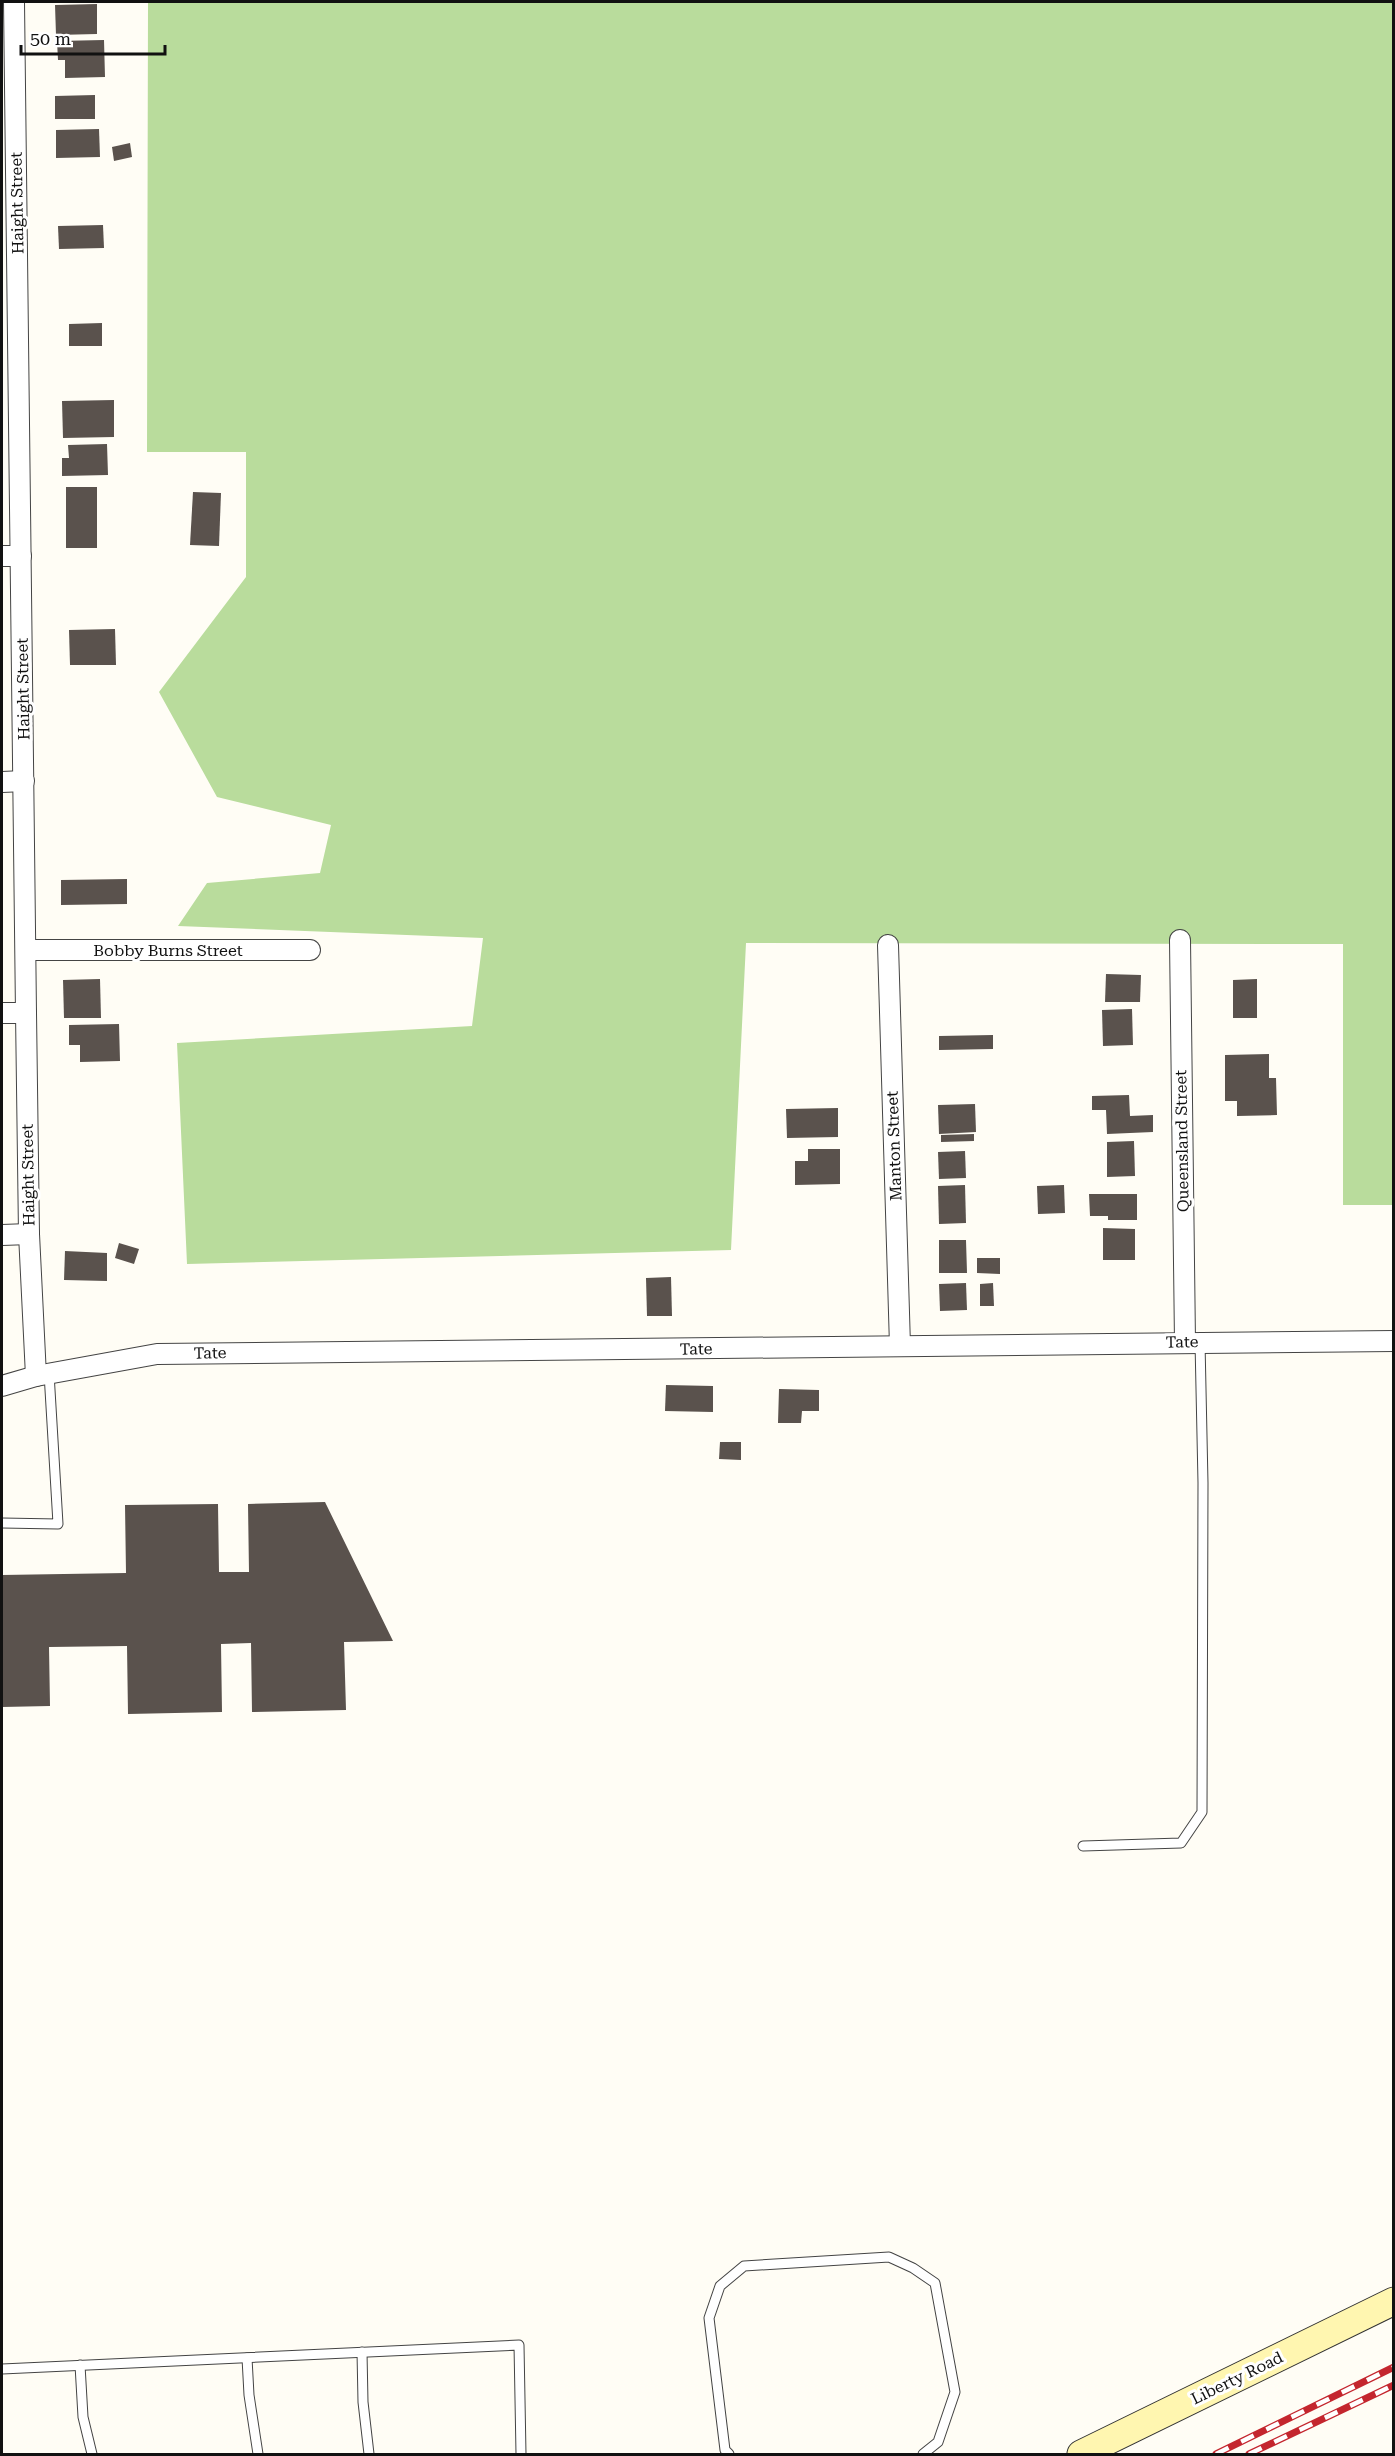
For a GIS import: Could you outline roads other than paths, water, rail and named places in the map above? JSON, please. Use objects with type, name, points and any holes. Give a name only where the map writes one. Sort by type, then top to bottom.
[{"type":"main road","name":"Liberty Road","points":[[1081,2454],[1394,2301]]},
{"type":"street","name":"Haight Street","points":[[14,2],[10,335],[21,556],[29,1234],[42,1374]]},
{"type":"street","points":[[2,556],[21,556]]},
{"type":"street","points":[[2,782],[24,782]]},
{"type":"street","name":"Queensland Street","points":[[1180,940],[1192,1342]]},
{"type":"street","name":"Manton Street","points":[[888,945],[900,1346]]},
{"type":"street","name":"Bobby Burns Street","points":[[26,950],[310,950]]},
{"type":"street","points":[[2,1013],[26,1013]]},
{"type":"street","points":[[2,1235],[29,1234]]},
{"type":"street","name":"Tate","points":[[2,1386],[42,1374],[157,1354],[1394,1341]]},
{"type":"lane","points":[[1083,1846],[1181,1843],[1202,1812],[1203,1483],[1192,1342]]},
{"type":"lane","points":[[2,1523],[58,1524],[42,1374]]},
{"type":"lane","points":[[729,2454],[725,2450],[710,2318],[720,2286],[744,2266],[889,2258],[913,2268],[935,2283],[955,2392],[938,2442],[923,2454]]},
{"type":"lane","points":[[2,2369],[519,2345],[521,2454]]},
{"type":"lane","points":[[362,2352],[363,2402],[369,2454]]},
{"type":"lane","points":[[247,2358],[249,2395],[258,2454]]},
{"type":"lane","points":[[80,2366],[83,2417],[92,2454]]},
{"type":"railway","points":[[1216,2454],[1394,2367]]},
{"type":"railway","points":[[1249,2454],[1394,2385]]}]
